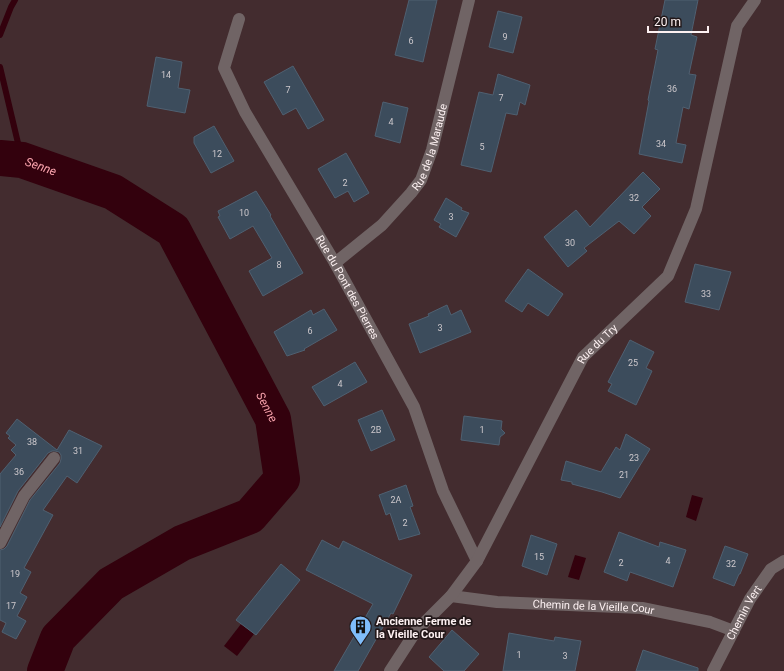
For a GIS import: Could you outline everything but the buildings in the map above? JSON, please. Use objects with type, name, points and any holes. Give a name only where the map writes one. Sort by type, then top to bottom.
[{"type":"street","name":"Rue de la Maraude","points":[[335,263],[382,225],[421,180],[432,150],[469,0]]},
{"type":"street","name":"Rue du Try","points":[[390,671],[416,631],[451,596],[477,560],[583,357],[668,276],[696,208],[737,26],[755,0]]},
{"type":"street","name":"Rue du Pont des Pierres","points":[[239,19],[224,68],[245,112],[335,263],[414,407],[443,492],[477,560]]},
{"type":"street","points":[[0,543],[24,496],[54,458]]},
{"type":"street","name":"Chemin Vert","points":[[713,671],[750,599],[771,569],[784,561]]},
{"type":"street","name":"Chemin de la Vieille Cour","points":[[451,596],[497,602],[642,608],[710,622],[734,631]]},
{"type":"shaded area","points":[[692,495],[703,498],[696,521],[686,517]]},
{"type":"shaded area","points":[[575,555],[586,558],[579,580],[568,577]]},
{"type":"shaded area","points":[[241,624],[254,634],[237,656],[224,646]]},
{"type":"waterway","points":[[0,35],[15,0]]},
{"type":"waterway","points":[[0,67],[22,160]]},
{"type":"waterway","name":"Senne","points":[[0,158],[22,160],[113,192],[173,230],[273,419],[282,479],[250,516],[182,543],[111,584],[58,638],[45,671]]},
{"type":"place","name":"Ancienne Ferme de la Vieille Cour","points":[[360,646]]}]
